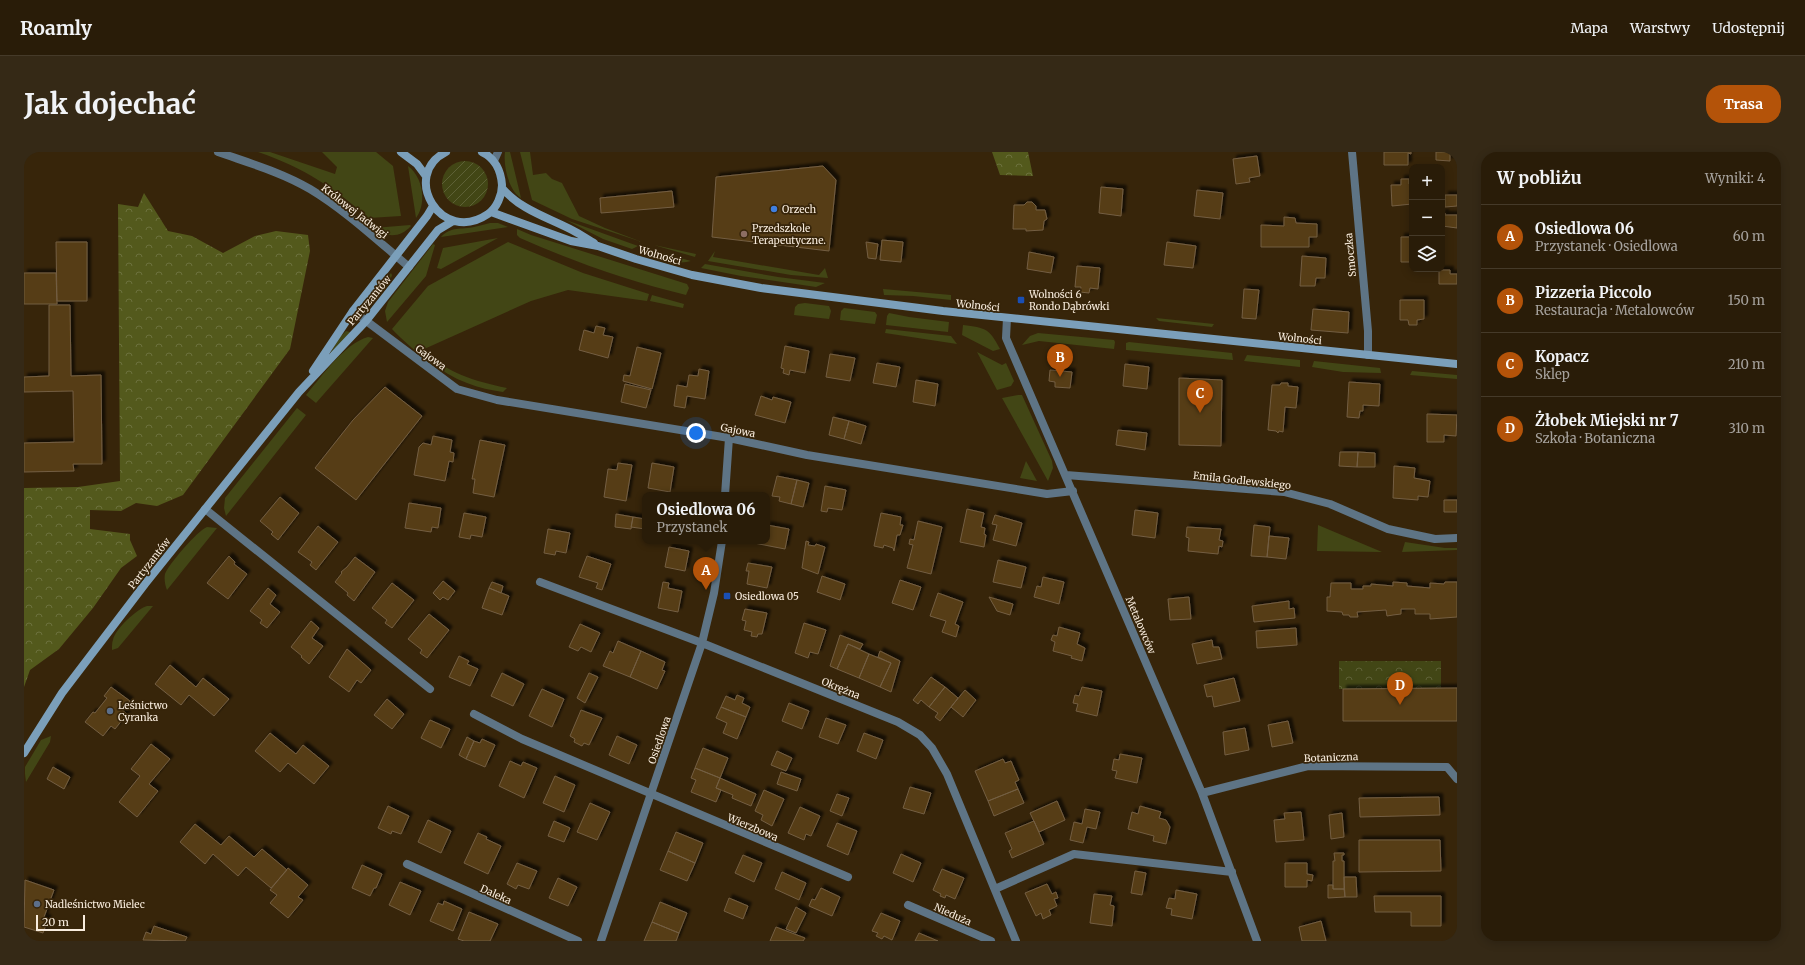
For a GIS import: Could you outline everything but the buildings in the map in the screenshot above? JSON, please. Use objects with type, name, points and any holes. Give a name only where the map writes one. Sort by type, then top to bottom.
[{"type":"main road","points":[[401,152],[417,164],[426,176],[428,196],[438,213],[453,221],[467,223],[480,220],[490,212],[498,201],[502,188],[499,169],[494,161],[482,152]]},
{"type":"main road","points":[[426,176],[433,163],[441,153]]},
{"type":"main road","name":"Wolności","points":[[502,188],[511,199],[535,213],[573,230],[598,246]]},
{"type":"main road","name":"Partyzantów","points":[[299,392],[353,311],[427,216],[433,206]]},
{"type":"main road","name":"Wolności","points":[[490,212],[571,241],[598,246],[636,259],[692,275],[761,288],[838,299],[1007,318],[1457,364]]},
{"type":"main road","name":"Partyzantów","points":[[24,753],[64,690],[145,584],[299,392],[366,320],[438,230],[453,221]]},
{"type":"street","name":"Królowej Jadwigi","points":[[218,152],[273,171],[309,189],[339,210],[409,267]]},
{"type":"street","points":[[494,161],[498,152]]},
{"type":"street","name":"Smoczka","points":[[1352,152],[1368,331],[1368,355]]},
{"type":"street","name":"Gajowa","points":[[353,311],[457,389],[497,400],[729,438],[807,455],[1047,494],[1074,491]]},
{"type":"street","name":"Metalowców","points":[[1007,318],[1006,338],[1074,491],[1202,793],[1257,941]]},
{"type":"street","points":[[725,492],[729,438]]},
{"type":"street","name":"Emila Godlewskiego","points":[[1066,475],[1284,492],[1330,504],[1388,529],[1435,539],[1457,538]]},
{"type":"street","points":[[205,509],[430,689]]},
{"type":"street","name":"Osiedlowa","points":[[601,941],[702,642],[714,593],[722,544]]},
{"type":"street","name":"Okrężna","points":[[540,582],[702,642],[898,722],[920,735],[932,748],[947,774],[996,889],[1016,941]]},
{"type":"street","name":"Wierzbowa","points":[[474,714],[522,740],[848,877]]},
{"type":"street","name":"Botaniczna","points":[[1202,793],[1308,766],[1447,767],[1457,779]]},
{"type":"street","points":[[996,889],[1074,854],[1232,872]]},
{"type":"street","name":"Daleka","points":[[407,864],[578,941]]},
{"type":"street","name":"Nieduża","points":[[908,905],[991,941]]},
{"type":"green space","points":[[258,152],[270,152],[335,174],[337,167],[322,152],[376,152],[393,166],[401,216],[369,218],[343,197],[317,179],[275,158]]},
{"type":"green space","points":[[505,152],[510,152],[521,198],[513,190],[510,184],[506,171]]},
{"type":"green space","points":[[520,152],[530,152],[533,175],[546,173],[552,179],[562,183],[579,216],[642,242],[572,219],[532,200]]},
{"type":"green space","points":[[992,152],[1028,152],[1033,176],[1000,175]]},
{"type":"green space","points":[[460,161],[470,161],[478,165],[484,171],[488,179],[488,189],[484,197],[478,203],[470,207],[460,207],[452,203],[446,197],[442,189],[442,179],[446,171],[452,165]]},
{"type":"green space","points":[[408,166],[417,177],[422,190],[422,205],[416,218]]},
{"type":"green space","points":[[144,193],[168,231],[192,236],[223,253],[255,236],[276,231],[308,235],[310,251],[290,349],[183,495],[157,506],[136,503],[121,511],[90,510],[90,529],[130,534],[130,540],[137,556],[121,568],[93,608],[59,649],[30,670],[24,687],[24,488],[78,487],[120,481],[118,204],[138,207]]},
{"type":"green space","points":[[566,220],[638,246],[632,249],[603,239]]},
{"type":"green space","points":[[490,223],[498,223],[508,227],[441,237],[452,230]]},
{"type":"green space","points":[[411,226],[407,230],[398,235],[384,234],[374,228]]},
{"type":"green space","points":[[517,229],[531,235],[687,284],[689,288],[686,295],[644,284],[602,270],[520,238],[517,235]]},
{"type":"green space","points":[[498,238],[441,269],[437,268],[443,248]]},
{"type":"green space","points":[[508,242],[583,273],[649,294],[647,301],[568,290],[531,301],[422,350],[441,365],[462,375],[507,388],[503,392],[480,388],[457,379],[427,360],[392,329],[428,286]]},
{"type":"green space","points":[[433,244],[435,245],[426,276],[387,322],[385,311],[388,302]]},
{"type":"green space","points":[[654,245],[696,254],[695,257]]},
{"type":"green space","points":[[655,251],[691,261],[672,261]]},
{"type":"green space","points":[[715,251],[713,257],[819,275],[825,268],[828,278],[791,275],[708,261]]},
{"type":"green space","points":[[705,264],[778,277],[825,283],[816,287],[741,276],[701,268]]},
{"type":"green space","points":[[391,273],[392,275],[389,284],[373,302],[375,292]]},
{"type":"green space","points":[[883,289],[951,295],[951,300],[884,295]]},
{"type":"green space","points":[[652,295],[684,304],[683,308],[650,301]]},
{"type":"green space","points":[[805,303],[829,306],[831,311],[829,319],[794,315],[795,307],[798,304]]},
{"type":"green space","points":[[844,308],[875,312],[877,315],[875,324],[840,320],[841,311]]},
{"type":"green space","points":[[889,313],[949,322],[948,332],[886,325],[887,316]]},
{"type":"green space","points":[[1156,318],[1214,324],[1212,327],[1159,321]]},
{"type":"green space","points":[[963,325],[986,330],[993,337],[1000,349],[993,351],[962,335]]},
{"type":"green space","points":[[886,329],[951,336],[957,344],[885,333]]},
{"type":"green space","points":[[346,331],[350,332],[349,334],[331,352],[340,337]]},
{"type":"green space","points":[[1038,333],[1114,340],[1114,349],[1039,341],[1022,345],[1030,336]]},
{"type":"green space","points":[[368,337],[373,338],[316,403],[306,395],[342,353],[350,346]]},
{"type":"green space","points":[[1129,342],[1232,353],[1233,360],[1126,350],[1126,343]]},
{"type":"green space","points":[[977,352],[1002,365],[1006,363],[1014,381],[1011,386],[997,390]]},
{"type":"green space","points":[[1247,355],[1300,360],[1300,367],[1244,361]]},
{"type":"green space","points":[[1314,361],[1380,368],[1381,373],[1343,372],[1312,367]]},
{"type":"green space","points":[[1412,371],[1457,375],[1457,379],[1410,375]]},
{"type":"green space","points":[[1022,395],[1052,461],[1053,468],[1048,481],[1002,398]]},
{"type":"green space","points":[[297,408],[306,415],[226,516],[224,508],[225,498]]},
{"type":"green space","points":[[1026,461],[1037,481],[1020,478]]},
{"type":"green space","points":[[1318,525],[1382,552],[1317,551]]},
{"type":"green space","points":[[207,527],[217,528],[167,590],[165,584],[165,574],[167,570],[177,556],[197,534]]},
{"type":"green space","points":[[1405,542],[1445,548],[1457,548],[1457,550],[1402,552]]},
{"type":"green space","points":[[147,606],[153,606],[118,648],[112,650],[113,641],[118,630],[132,615]]},
{"type":"green space","points":[[1339,661],[1441,661],[1441,689],[1339,689]]},
{"type":"green space","points":[[51,736],[50,742],[26,782],[25,767],[41,740]]},
{"type":"place","name":"Orzech","points":[[774,209]]},
{"type":"place","name":"Przedszkole Terapeutyczne.","points":[[744,234]]},
{"type":"place","name":"Wolności 6 Rondo Dąbrówki","points":[[1021,300]]},
{"type":"place","name":"Pizzeria Piccolo","points":[[1060,377]]},
{"type":"place","name":"Kopacz","points":[[1200,413]]},
{"type":"place","name":"Osiedlowa 06","points":[[706,590]]},
{"type":"place","name":"Osiedlowa 05","points":[[727,596]]},
{"type":"place","name":"Żłobek Miejski nr 7","points":[[1400,705]]},
{"type":"place","name":"Leśnictwo Cyranka","points":[[110,711]]},
{"type":"place","name":"Nadleśnictwo Mielec","points":[[37,904]]}]
